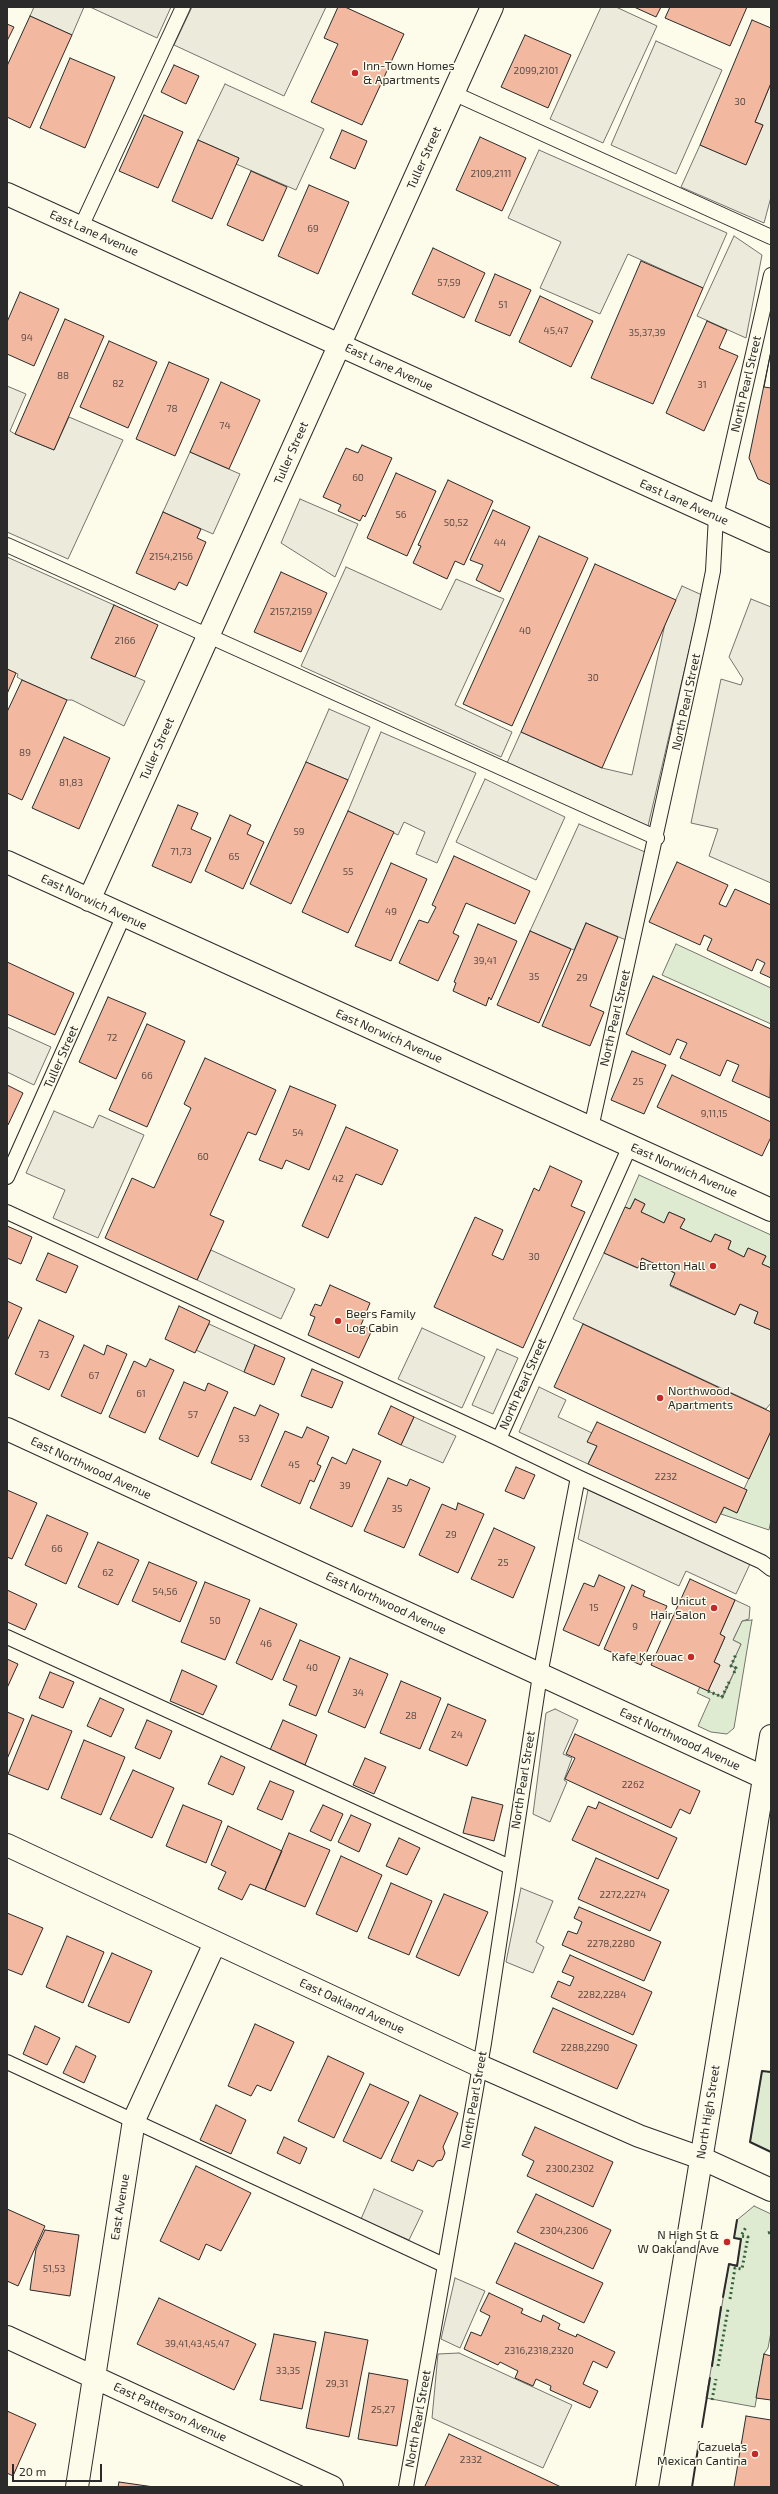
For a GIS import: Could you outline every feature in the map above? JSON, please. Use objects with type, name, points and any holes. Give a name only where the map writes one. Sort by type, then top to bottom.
[{"type":"street","name":"Tuller Street","points":[[89,900],[492,7]]},
{"type":"street","name":"East Lane Avenue","points":[[7,194],[771,541]]},
{"type":"street","name":"East Norwich Avenue","points":[[7,862],[771,1210]]},
{"type":"street","name":"East Northwood Avenue","points":[[7,1429],[764,1778]]},
{"type":"street","name":"North High Street","points":[[646,2487],[771,1736]]},
{"type":"street","name":"East Oakland Avenue","points":[[7,1844],[215,1943],[480,2066],[639,2136],[701,2158],[771,2190]]},
{"type":"street","name":"East Avenue","points":[[76,2487],[134,2120],[215,1943]]},
{"type":"street","name":"East Patterson Avenue","points":[[7,2337],[332,2487]]},
{"type":"lane","points":[[81,227],[183,7]]},
{"type":"lane","points":[[453,93],[771,237]]},
{"type":"lane","name":"North Pearl Street","points":[[591,1128],[656,838],[712,573],[716,516],[771,275]]},
{"type":"lane","points":[[7,545],[656,838]]},
{"type":"lane","name":"Tuller Street","points":[[7,1177],[124,915]]},
{"type":"lane","name":"North Pearl Street","points":[[406,2487],[480,2066],[540,1675],[578,1477],[499,1439],[630,1146]]},
{"type":"lane","points":[[7,1212],[499,1439]]},
{"type":"lane","points":[[578,1477],[762,1562],[771,1569]]},
{"type":"lane","points":[[7,1637],[510,1867]]},
{"type":"lane","points":[[7,2062],[444,2264]]},
{"type":"green space","points":[[676,944],[771,988],[771,1024],[662,975]]},
{"type":"green space","points":[[639,1175],[771,1235],[771,1268],[762,1264],[766,1256],[748,1248],[744,1257],[728,1249],[731,1241],[715,1234],[711,1242],[680,1228],[685,1219],[669,1212],[664,1223],[641,1212],[645,1204],[635,1199],[630,1209],[625,1207]]},
{"type":"green space","points":[[771,1431],[771,1520],[769,1530],[721,1514],[724,1507],[737,1513],[747,1490],[744,1489]]},
{"type":"green space","points":[[752,1620],[734,1728],[727,1734],[711,1732],[698,1726],[710,1699],[697,1693],[700,1687],[723,1697],[736,1668],[731,1666],[741,1644],[733,1640],[742,1621]]},
{"type":"green space","points":[[762,2071],[771,2072],[771,2152],[750,2142]]},
{"type":"green space","points":[[754,2206],[771,2214],[771,2332],[768,2348],[764,2354],[755,2407],[706,2398],[729,2264],[737,2265],[741,2240],[734,2238],[737,2220]]},
{"type":"shaded area","points":[[34,7],[84,7],[72,35],[30,16]]},
{"type":"shaded area","points":[[90,7],[171,7],[157,38]]},
{"type":"shaded area","points":[[192,7],[326,7],[284,96],[174,45]]},
{"type":"shaded area","points":[[601,7],[616,7],[657,26],[603,143],[550,119]]},
{"type":"shaded area","points":[[656,41],[722,70],[676,174],[611,145]]},
{"type":"shaded area","points":[[771,83],[771,197],[764,223],[681,187],[700,145],[746,164],[763,125],[755,122]]},
{"type":"shaded area","points":[[225,84],[324,129],[296,190],[236,164],[239,158],[198,140]]},
{"type":"shaded area","points":[[539,150],[727,233],[703,288],[628,254],[600,314],[540,288],[561,242],[508,218]]},
{"type":"shaded area","points":[[734,236],[762,255],[746,338],[697,316]]},
{"type":"shaded area","points":[[7,386],[26,394],[10,431],[15,434],[54,450],[69,417],[123,440],[68,559],[7,532]]},
{"type":"shaded area","points":[[190,452],[240,474],[213,534],[163,512]]},
{"type":"shaded area","points":[[300,499],[358,524],[335,577],[281,543]]},
{"type":"shaded area","points":[[7,557],[114,605],[91,658],[145,681],[124,726],[72,700],[67,700],[22,680],[17,677],[18,674],[7,669]]},
{"type":"shaded area","points":[[346,567],[441,610],[456,579],[504,599],[455,705],[512,732],[501,757],[301,666]]},
{"type":"shaded area","points":[[682,586],[702,595],[648,826],[507,763],[521,732],[602,768],[632,775],[665,624]]},
{"type":"shaded area","points":[[751,599],[771,607],[771,883],[709,856],[718,829],[691,823],[721,679],[741,685],[743,679],[729,657]]},
{"type":"shaded area","points":[[329,709],[370,727],[348,780],[306,762]]},
{"type":"shaded area","points":[[381,732],[476,773],[437,863],[416,854],[425,832],[404,822],[398,835],[348,811]]},
{"type":"shaded area","points":[[485,779],[565,817],[536,880],[456,842]]},
{"type":"shaded area","points":[[579,824],[645,852],[626,940],[586,923],[574,950],[530,931]]},
{"type":"shaded area","points":[[7,1027],[51,1047],[34,1085],[7,1072]]},
{"type":"shaded area","points":[[54,1111],[93,1128],[99,1115],[144,1135],[98,1238],[53,1218],[65,1190],[26,1173]]},
{"type":"shaded area","points":[[211,1250],[295,1289],[281,1319],[197,1280]]},
{"type":"shaded area","points":[[604,1253],[637,1268],[642,1258],[675,1273],[670,1286],[735,1315],[740,1304],[758,1312],[754,1323],[771,1330],[771,1403],[766,1409],[573,1319]]},
{"type":"shaded area","points":[[209,1324],[255,1345],[244,1372],[196,1350]]},
{"type":"shaded area","points":[[422,1328],[485,1357],[462,1408],[398,1379]]},
{"type":"shaded area","points":[[497,1349],[518,1358],[493,1414],[472,1405]]},
{"type":"shaded area","points":[[539,1387],[566,1400],[558,1417],[592,1433],[597,1446],[588,1464],[519,1432]]},
{"type":"shaded area","points":[[414,1417],[456,1436],[443,1463],[401,1445]]},
{"type":"shaded area","points":[[588,1490],[750,1564],[736,1594],[686,1571],[679,1586],[578,1539]]},
{"type":"shaded area","points":[[735,1600],[750,1607],[749,1619],[742,1621],[733,1640],[741,1644],[731,1666],[736,1668],[722,1697],[708,1691],[720,1665],[714,1662],[725,1637],[720,1634]]},
{"type":"shaded area","points":[[555,1709],[578,1720],[563,1754],[572,1758],[564,1780],[567,1782],[550,1822],[533,1814],[546,1713]]},
{"type":"shaded area","points":[[521,1888],[553,1901],[536,1942],[544,1947],[533,1973],[506,1962]]},
{"type":"shaded area","points":[[374,2189],[423,2211],[409,2240],[361,2219]]},
{"type":"shaded area","points":[[455,2278],[485,2291],[460,2348],[441,2339]]},
{"type":"shaded area","points":[[459,2353],[572,2405],[543,2468],[432,2418],[438,2354]]},
{"type":"building","name":"Inn-Town Homes & Apartments","points":[[338,7],[345,7],[404,34],[362,125],[311,102],[338,44],[324,38]]},
{"type":"building","points":[[634,7],[661,7],[656,17]]},
{"type":"building","points":[[670,7],[747,7],[730,46],[665,18]]},
{"type":"building","points":[[30,16],[72,35],[30,128],[7,117],[7,66]]},
{"type":"building","points":[[752,20],[771,28],[771,83],[755,122],[763,125],[746,165],[700,145]]},
{"type":"building","points":[[7,24],[14,27],[7,41]]},
{"type":"building","points":[[525,35],[571,55],[548,108],[501,87]]},
{"type":"building","points":[[70,58],[115,77],[85,148],[40,128]]},
{"type":"building","points":[[174,65],[199,76],[186,104],[161,92]]},
{"type":"building","points":[[144,115],[183,132],[158,188],[119,171]]},
{"type":"building","points":[[342,130],[367,141],[355,169],[330,158]]},
{"type":"building","points":[[480,137],[526,158],[502,211],[456,190]]},
{"type":"building","points":[[198,140],[239,158],[212,219],[172,201]]},
{"type":"building","points":[[251,171],[287,187],[263,241],[227,225]]},
{"type":"building","points":[[309,185],[349,202],[318,274],[278,256]]},
{"type":"building","points":[[433,248],[485,273],[464,318],[412,294]]},
{"type":"building","points":[[641,261],[703,288],[653,404],[591,378]]},
{"type":"building","points":[[495,274],[531,290],[510,336],[475,321]]},
{"type":"building","points":[[20,292],[59,309],[34,366],[7,354],[7,322]]},
{"type":"building","points":[[540,296],[593,321],[571,367],[519,342]]},
{"type":"building","points":[[65,319],[104,336],[54,450],[15,434]]},
{"type":"building","points":[[707,321],[727,330],[719,348],[738,356],[704,431],[666,413]]},
{"type":"building","points":[[109,341],[157,362],[128,428],[80,407]]},
{"type":"building","points":[[771,351],[771,388],[764,387]]},
{"type":"building","points":[[771,351],[771,485],[758,479],[749,458]]},
{"type":"building","points":[[169,362],[209,379],[175,456],[136,439]]},
{"type":"building","points":[[221,382],[260,400],[229,469],[190,452]]},
{"type":"building","points":[[362,445],[392,458],[365,517],[363,515],[360,521],[338,511],[341,505],[323,497],[346,448],[358,453]]},
{"type":"building","points":[[396,473],[436,491],[407,556],[367,538]]},
{"type":"building","points":[[448,480],[493,501],[464,565],[455,561],[447,579],[413,563],[421,546],[418,545]]},
{"type":"building","points":[[493,510],[530,527],[500,592],[476,580],[483,565],[470,560]]},
{"type":"building","points":[[163,512],[201,529],[197,538],[206,542],[187,586],[179,582],[175,590],[136,573]]},
{"type":"building","points":[[539,536],[588,558],[512,726],[463,704]]},
{"type":"building","points":[[595,564],[676,600],[602,768],[521,732]]},
{"type":"building","points":[[281,572],[327,593],[301,652],[254,632]]},
{"type":"building","points":[[114,605],[158,625],[135,677],[91,658]]},
{"type":"building","points":[[7,669],[16,673],[7,694]]},
{"type":"building","points":[[22,680],[67,700],[22,800],[7,793],[7,712]]},
{"type":"building","points":[[64,737],[110,758],[79,829],[32,808]]},
{"type":"building","points":[[306,762],[348,780],[291,904],[250,884]]},
{"type":"building","points":[[178,805],[198,813],[191,829],[211,838],[191,883],[152,866]]},
{"type":"building","points":[[348,811],[394,832],[348,933],[302,912]]},
{"type":"building","points":[[230,815],[251,825],[247,834],[264,842],[243,889],[205,871]]},
{"type":"building","points":[[454,856],[530,891],[515,924],[466,903],[453,933],[459,936],[438,981],[399,963],[419,920],[428,923],[436,907],[432,905]]},
{"type":"building","points":[[677,862],[728,885],[719,904],[726,907],[735,889],[771,905],[771,978],[760,973],[765,963],[757,959],[752,971],[707,950],[712,939],[704,935],[700,945],[649,922]]},
{"type":"building","points":[[391,863],[427,879],[391,961],[355,946]]},
{"type":"building","points":[[586,923],[618,937],[590,1006],[604,1012],[590,1046],[542,1026]]},
{"type":"building","points":[[478,924],[517,941],[491,1000],[489,997],[486,1006],[453,991],[456,983],[454,982]]},
{"type":"building","points":[[530,931],[571,949],[539,1023],[497,1005]]},
{"type":"building","points":[[7,962],[74,993],[55,1035],[7,1014]]},
{"type":"building","points":[[653,976],[771,1029],[770,1098],[732,1081],[739,1065],[727,1060],[720,1076],[680,1058],[687,1043],[677,1039],[670,1055],[626,1034]]},
{"type":"building","points":[[108,997],[146,1013],[116,1079],[79,1062]]},
{"type":"building","points":[[147,1024],[185,1041],[147,1127],[109,1110]]},
{"type":"building","points":[[632,1051],[666,1065],[644,1114],[611,1100]]},
{"type":"building","points":[[205,1058],[276,1090],[256,1135],[248,1132],[210,1215],[224,1221],[197,1280],[105,1238],[132,1178],[154,1188],[191,1108],[184,1104]]},
{"type":"building","points":[[672,1075],[771,1122],[771,1137],[762,1156],[657,1107]]},
{"type":"building","points":[[7,1085],[23,1093],[8,1125],[7,1124]]},
{"type":"building","points":[[290,1086],[336,1105],[309,1170],[286,1160],[282,1169],[259,1160]]},
{"type":"building","points":[[346,1127],[398,1150],[382,1185],[356,1174],[328,1238],[302,1226]]},
{"type":"building","points":[[550,1166],[582,1181],[571,1206],[585,1212],[523,1348],[434,1307],[475,1217],[503,1230],[492,1255],[503,1260],[534,1188],[539,1191]]},
{"type":"building","name":"Bretton Hall","points":[[635,1199],[645,1204],[641,1212],[664,1223],[669,1212],[685,1219],[680,1228],[693,1234],[711,1242],[715,1234],[731,1241],[728,1249],[744,1257],[748,1248],[766,1256],[762,1264],[771,1268],[771,1330],[754,1323],[758,1312],[740,1304],[735,1315],[670,1285],[675,1273],[642,1258],[638,1268],[604,1253],[625,1207],[630,1209]]},
{"type":"building","points":[[7,1226],[32,1237],[21,1264],[7,1258]]},
{"type":"building","points":[[48,1253],[78,1266],[66,1293],[36,1280]]},
{"type":"building","name":"Beers Family Log Cabin","points":[[330,1285],[370,1303],[361,1325],[372,1330],[359,1358],[308,1335],[315,1317],[310,1315],[315,1304],[321,1306]]},
{"type":"building","points":[[7,1301],[22,1308],[7,1341]]},
{"type":"building","points":[[179,1306],[210,1321],[195,1353],[165,1339]]},
{"type":"building","points":[[39,1320],[74,1336],[49,1390],[15,1374]]},
{"type":"building","name":"Northwood Apartments","points":[[583,1324],[771,1412],[771,1431],[749,1479],[554,1387]]},
{"type":"building","points":[[84,1345],[104,1355],[107,1345],[127,1354],[101,1414],[61,1396]]},
{"type":"building","points":[[255,1345],[285,1358],[274,1385],[244,1372]]},
{"type":"building","points":[[150,1359],[174,1370],[145,1433],[109,1417],[134,1361],[146,1367]]},
{"type":"building","points":[[312,1369],[343,1382],[332,1408],[301,1396]]},
{"type":"building","points":[[184,1382],[205,1391],[208,1383],[228,1392],[198,1457],[159,1439]]},
{"type":"building","points":[[260,1405],[279,1414],[251,1480],[211,1463],[234,1407],[255,1416]]},
{"type":"building","points":[[391,1406],[414,1417],[401,1445],[378,1434]]},
{"type":"building","points":[[597,1422],[747,1490],[737,1513],[724,1507],[716,1523],[588,1464],[597,1446],[587,1442]]},
{"type":"building","points":[[307,1427],[329,1437],[317,1464],[321,1466],[314,1482],[310,1480],[300,1504],[261,1486],[285,1431],[302,1438]]},
{"type":"building","points":[[353,1449],[381,1461],[352,1527],[310,1508],[332,1457],[346,1464]]},
{"type":"building","points":[[516,1467],[535,1475],[524,1499],[505,1491]]},
{"type":"building","points":[[388,1478],[407,1486],[410,1479],[430,1488],[404,1548],[364,1531]]},
{"type":"building","points":[[7,1490],[37,1503],[12,1559],[7,1557]]},
{"type":"building","points":[[458,1503],[484,1514],[458,1573],[419,1555],[442,1504],[456,1510]]},
{"type":"building","points":[[47,1515],[88,1533],[66,1584],[25,1565]]},
{"type":"building","points":[[494,1528],[535,1547],[513,1598],[471,1579]]},
{"type":"building","points":[[98,1542],[139,1560],[118,1605],[78,1587]]},
{"type":"building","points":[[149,1562],[197,1582],[180,1622],[132,1601]]},
{"type":"building","points":[[599,1575],[625,1587],[599,1646],[563,1630],[584,1583],[594,1587]]},
{"type":"building","points":[[690,1579],[735,1600],[720,1634],[725,1637],[714,1662],[720,1665],[708,1691],[651,1665]]},
{"type":"building","points":[[205,1582],[250,1600],[225,1660],[181,1642]]},
{"type":"building","points":[[632,1585],[645,1591],[643,1596],[667,1606],[641,1665],[604,1649]]},
{"type":"building","points":[[7,1590],[37,1604],[25,1630],[7,1622]]},
{"type":"building","points":[[260,1608],[297,1624],[272,1680],[236,1663]]},
{"type":"building","points":[[300,1640],[340,1657],[316,1716],[289,1705],[297,1686],[283,1680]]},
{"type":"building","points":[[350,1658],[388,1674],[365,1728],[328,1712]]},
{"type":"building","points":[[7,1659],[18,1664],[7,1688]]},
{"type":"building","points":[[182,1670],[217,1686],[203,1715],[170,1701]]},
{"type":"building","points":[[50,1672],[74,1682],[63,1708],[39,1698]]},
{"type":"building","points":[[401,1681],[441,1698],[420,1749],[380,1733]]},
{"type":"building","points":[[100,1698],[124,1709],[111,1737],[87,1726]]},
{"type":"building","points":[[448,1704],[486,1720],[467,1766],[429,1750]]},
{"type":"building","points":[[7,1712],[24,1719],[7,1759]]},
{"type":"building","points":[[32,1715],[72,1731],[48,1790],[8,1774]]},
{"type":"building","points":[[147,1720],[172,1731],[160,1759],[135,1748]]},
{"type":"building","points":[[283,1720],[317,1735],[305,1765],[270,1750]]},
{"type":"building","points":[[575,1734],[700,1791],[690,1814],[680,1809],[671,1828],[565,1779],[575,1758],[566,1754]]},
{"type":"building","points":[[84,1740],[125,1757],[101,1815],[61,1798]]},
{"type":"building","points":[[221,1756],[245,1767],[233,1795],[208,1784]]},
{"type":"building","points":[[365,1758],[386,1767],[374,1794],[353,1785]]},
{"type":"building","points":[[133,1770],[174,1788],[152,1838],[110,1819]]},
{"type":"building","points":[[270,1781],[294,1791],[282,1820],[257,1809]]},
{"type":"building","points":[[472,1797],[503,1805],[494,1841],[463,1833]]},
{"type":"building","points":[[599,1802],[677,1838],[658,1879],[572,1840],[588,1806],[596,1809]]},
{"type":"building","points":[[183,1805],[222,1821],[206,1863],[166,1846]]},
{"type":"building","points":[[323,1805],[343,1814],[331,1841],[310,1831]]},
{"type":"building","points":[[351,1815],[371,1824],[359,1852],[338,1842]]},
{"type":"building","points":[[228,1826],[282,1851],[265,1890],[250,1884],[242,1900],[218,1889],[226,1872],[211,1865]]},
{"type":"building","points":[[289,1833],[330,1850],[305,1907],[265,1890]]},
{"type":"building","points":[[399,1838],[420,1848],[407,1875],[386,1866]]},
{"type":"building","points":[[341,1856],[382,1875],[357,1932],[316,1914]]},
{"type":"building","points":[[596,1858],[669,1890],[650,1931],[578,1899]]},
{"type":"building","points":[[391,1883],[432,1901],[409,1955],[368,1938]]},
{"type":"building","points":[[444,1894],[488,1912],[459,1976],[416,1957]]},
{"type":"building","points":[[579,1907],[661,1942],[644,1981],[562,1945],[568,1931],[577,1934],[582,1922],[574,1918]]},
{"type":"building","points":[[7,1913],[43,1928],[22,1975],[7,1969]]},
{"type":"building","points":[[67,1936],[104,1952],[83,2003],[46,1987]]},
{"type":"building","points":[[112,1953],[152,1971],[129,2023],[88,2006]]},
{"type":"building","points":[[570,1955],[652,1992],[633,2035],[551,1997],[558,1981],[570,1986],[574,1977],[562,1972]]},
{"type":"building","points":[[553,2008],[637,2045],[617,2089],[533,2052]]},
{"type":"building","points":[[255,2024],[294,2042],[271,2091],[257,2085],[251,2096],[228,2086]]},
{"type":"building","points":[[35,2026],[60,2038],[47,2065],[23,2054]]},
{"type":"building","points":[[76,2046],[96,2056],[84,2083],[63,2073]]},
{"type":"building","points":[[328,2056],[364,2073],[334,2138],[298,2121]]},
{"type":"building","points":[[370,2084],[409,2102],[381,2159],[343,2141]]},
{"type":"building","points":[[420,2095],[458,2113],[443,2147],[445,2153],[442,2160],[437,2161],[433,2167],[418,2160],[413,2171],[391,2161]]},
{"type":"building","points":[[216,2105],[246,2120],[231,2154],[200,2140]]},
{"type":"building","points":[[535,2127],[613,2162],[593,2207],[527,2176],[534,2161],[522,2155]]},
{"type":"building","points":[[284,2137],[307,2148],[300,2164],[277,2153]]},
{"type":"building","points":[[196,2166],[251,2193],[221,2251],[206,2244],[199,2260],[160,2241]]},
{"type":"building","points":[[536,2194],[611,2230],[593,2269],[517,2232]]},
{"type":"building","points":[[7,2209],[45,2226],[18,2286],[7,2281]]},
{"type":"building","points":[[45,2230],[79,2235],[70,2296],[30,2290],[36,2249]]},
{"type":"building","points":[[515,2243],[603,2283],[584,2323],[496,2283]]},
{"type":"building","points":[[489,2293],[523,2309],[521,2313],[541,2322],[543,2315],[560,2324],[558,2329],[576,2337],[577,2334],[615,2352],[607,2368],[593,2361],[583,2384],[598,2391],[590,2408],[550,2390],[551,2386],[536,2379],[533,2386],[515,2378],[518,2371],[500,2362],[498,2365],[464,2349],[471,2332],[481,2336],[490,2316],[480,2311]]},
{"type":"building","points":[[159,2298],[256,2344],[234,2390],[137,2344]]},
{"type":"building","points":[[325,2332],[368,2340],[349,2437],[306,2428]]},
{"type":"building","points":[[274,2334],[316,2342],[302,2409],[260,2400]]},
{"type":"building","points":[[764,2354],[771,2356],[771,2400],[756,2398]]},
{"type":"building","points":[[369,2373],[408,2380],[397,2446],[358,2439]]},
{"type":"building","points":[[7,2411],[36,2424],[13,2476],[7,2473]]},
{"type":"building","name":"Cazuelas Mexican Cantina","points":[[746,2416],[771,2420],[771,2487],[734,2487]]},
{"type":"building","points":[[449,2434],[561,2487],[427,2487],[425,2486]]},
{"type":"building","points":[[119,2482],[154,2487],[118,2487]]},
{"type":"hedge","points":[[734,1673],[736,1668],[731,1666],[736,1654]]},
{"type":"hedge","points":[[708,1691],[722,1697],[730,1680]]},
{"type":"hedge","points":[[730,2299],[735,2268],[742,2269],[748,2237],[741,2236],[746,2227]]},
{"type":"hedge","points":[[718,2366],[728,2309]]},
{"type":"hedge","points":[[712,2400],[716,2379]]},
{"type":"wall","points":[[771,2072],[762,2071],[750,2142],[771,2152]]},
{"type":"wall","points":[[723,2297],[729,2264],[737,2266],[741,2239],[734,2238],[737,2220]]},
{"type":"wall","points":[[712,2366],[721,2307]]},
{"type":"wall","points":[[702,2427],[710,2378]]},
{"type":"wall","points":[[692,2487],[699,2442]]},
{"type":"place","name":"Inn-Town Homes & Apartments","points":[[355,73]]},
{"type":"place","name":"Bretton Hall","points":[[713,1266]]},
{"type":"place","name":"Beers Family Log Cabin","points":[[338,1321]]},
{"type":"place","name":"Northwood Apartments","points":[[660,1398]]},
{"type":"place","name":"Unicut Hair Salon","points":[[714,1608]]},
{"type":"place","name":"Kafe Kerouac","points":[[691,1657]]},
{"type":"place","name":"N High St & W Oakland Ave","points":[[727,2242]]},
{"type":"place","name":"Cazuelas Mexican Cantina","points":[[755,2454]]}]
